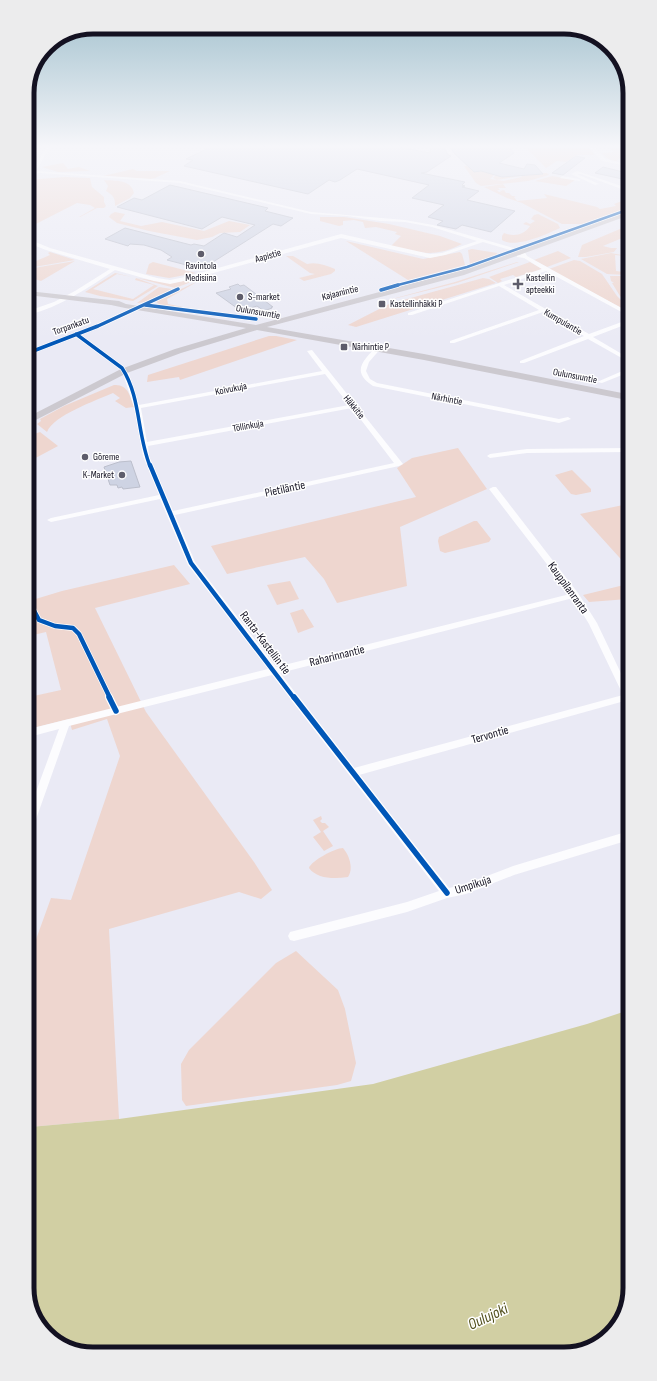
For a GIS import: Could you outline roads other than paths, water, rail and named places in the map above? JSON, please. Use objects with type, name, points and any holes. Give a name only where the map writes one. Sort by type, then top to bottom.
[{"type":"main road","name":"Kajaanintie","points":[[267,327],[278,326],[457,280],[623,216]]},
{"type":"main road","name":"Kajaanintie","points":[[125,374],[267,327],[521,255],[623,220]]},
{"type":"main road","name":"Oulunsuuntie","points":[[34,294],[111,302],[267,327],[623,396]]},
{"type":"main road","name":"Oulunsuuntie","points":[[111,302],[125,306],[255,327],[267,327]]},
{"type":"main road","name":"Oulunsuuntie","points":[[278,326],[378,348]]},
{"type":"main road","name":"Kajaanintie","points":[[34,418],[62,403],[178,351],[255,327]]},
{"type":"street","points":[[300,210],[311,213],[347,215],[376,220],[405,221],[452,231],[521,255],[623,311]]},
{"type":"street","name":"Aapistie","points":[[34,244],[156,280],[170,282],[186,279],[341,236],[430,256],[443,254],[469,246],[478,241]]},
{"type":"street","points":[[34,311],[56,303],[115,268]]},
{"type":"street","points":[[410,314],[546,269]]},
{"type":"street","name":"Kumpulantie","points":[[500,284],[623,357]]},
{"type":"street","points":[[452,342],[543,310]]},
{"type":"street","points":[[522,362],[623,323]]},
{"type":"street","name":"Torpankatu","points":[[34,351],[98,326]]},
{"type":"street","points":[[76,334],[122,368],[125,374]]},
{"type":"street","name":"Närhintie","points":[[378,348],[363,367],[362,373],[366,380],[375,385],[559,421],[568,419]]},
{"type":"street","name":"Häkkitie","points":[[310,351],[325,372],[399,464]]},
{"type":"street","name":"Koivukuja","points":[[137,407],[325,372]]},
{"type":"street","points":[[600,382],[623,373]]},
{"type":"street","name":"Ranta-Kastellin tie","points":[[125,374],[137,407],[146,456],[191,563],[352,773],[447,893]]},
{"type":"street","name":"Töllinkuja","points":[[143,445],[353,406]]},
{"type":"street","points":[[490,456],[527,451],[623,450]]},
{"type":"street","name":"Pietiläntie","points":[[170,514],[399,464]]},
{"type":"street","name":"Kauppilanranta","points":[[493,489],[575,595],[593,623],[623,686]]},
{"type":"street","points":[[51,520],[162,496]]},
{"type":"street","name":"Raharinnantie","points":[[34,732],[575,595]]},
{"type":"street","name":"Tervontie","points":[[352,773],[623,698]]},
{"type":"street","points":[[34,811],[66,723]]},
{"type":"street","name":"Umpikuja","points":[[294,936],[407,907],[447,893],[466,889],[513,871],[623,837]]},
{"type":"water","name":"Oulujoki","points":[[623,1012],[623,1288],[620,1307],[613,1321],[600,1335],[590,1341],[576,1346],[564,1347],[89,1347],[74,1344],[57,1335],[51,1330],[40,1314],[35,1300],[34,1288],[34,1127],[119,1119],[373,1084],[587,1024]]},
{"type":"place","name":"Ravintola Medisiina","points":[[201,254]]},
{"type":"place","name":"Kastellin apteekki","points":[[518,284]]},
{"type":"place","name":"S-market","points":[[240,297]]},
{"type":"place","name":"Kastellinhäkki P","points":[[382,304]]},
{"type":"place","name":"Närhintie P","points":[[344,347]]},
{"type":"place","name":"Göreme","points":[[85,457]]},
{"type":"place","name":"K-Market","points":[[122,475]]}]
